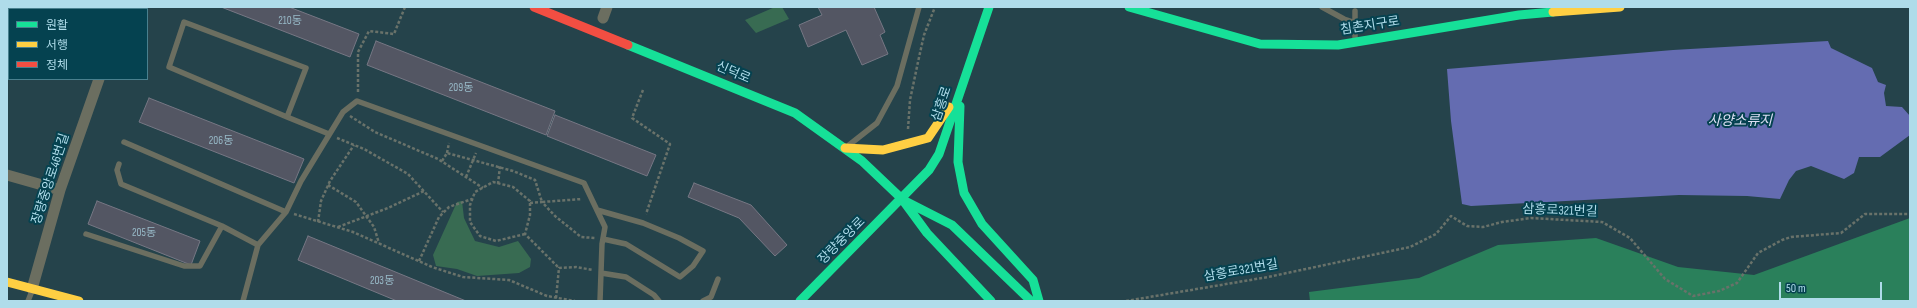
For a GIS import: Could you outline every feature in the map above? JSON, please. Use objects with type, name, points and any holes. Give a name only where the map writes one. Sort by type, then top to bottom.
[{"type":"main road","name":"신덕로","points":[[534,7],[795,113],[862,161],[902,199]]},
{"type":"main road","name":"삼흥로","points":[[902,199],[929,170],[939,154],[989,7]]},
{"type":"main road","name":"침촌지구로","points":[[1128,7],[1260,44],[1338,45],[1519,15],[1620,7]]},
{"type":"main road","points":[[844,148],[883,150],[928,138],[961,89]]},
{"type":"main road","points":[[961,89],[958,162],[964,193],[970,206],[982,224],[1033,280],[1039,301]]},
{"type":"main road","points":[[902,199],[927,233],[991,301]]},
{"type":"main road","points":[[902,199],[952,225],[1031,301]]},
{"type":"main road","name":"장량중앙로","points":[[800,301],[902,199]]},
{"type":"main road","points":[[7,282],[79,301]]},
{"type":"street","points":[[603,18],[607,7]]},
{"type":"street","name":"장량중앙로46번길","points":[[32,289],[60,190],[99,80]]},
{"type":"street","points":[[7,175],[60,190]]},
{"type":"lane","points":[[844,148],[877,123],[897,86],[919,7]]},
{"type":"lane","points":[[1322,7],[1344,19],[1356,23]]},
{"type":"lane","points":[[1355,11],[1355,42]]},
{"type":"lane","points":[[287,117],[306,68],[184,22],[169,67],[287,117],[330,134]]},
{"type":"lane","points":[[243,301],[258,244],[286,212],[301,181],[343,112],[357,101],[584,183],[605,226],[600,301]]},
{"type":"lane","points":[[124,142],[286,212]]},
{"type":"lane","points":[[119,164],[117,170],[121,184],[222,226],[258,244]]},
{"type":"lane","points":[[597,210],[643,223],[679,238],[704,251],[693,266],[680,277],[626,244],[603,239]]},
{"type":"lane","points":[[86,234],[184,266],[200,266],[222,226]]},
{"type":"lane","points":[[601,273],[626,277],[654,295],[659,301]]},
{"type":"lane","points":[[703,301],[711,297],[718,279]]},
{"type":"lane","points":[[28,301],[32,289]]},
{"type":"path","points":[[357,101],[358,52],[369,31],[394,34],[405,7]]},
{"type":"path","points":[[907,134],[910,100],[918,62],[924,35],[935,7]]},
{"type":"path","points":[[643,90],[632,118],[670,144],[643,223]]},
{"type":"path","points":[[343,112],[375,132],[442,161],[483,188]]},
{"type":"path","points":[[330,134],[364,149],[408,174],[443,212]]},
{"type":"path","points":[[318,222],[321,200],[328,185],[346,155],[354,145]]},
{"type":"path","points":[[466,177],[479,145]]},
{"type":"path","points":[[442,161],[447,153],[500,167],[534,180],[542,202],[555,216],[581,237],[603,239]]},
{"type":"path","points":[[498,184],[500,167]]},
{"type":"path","points":[[492,182],[513,187],[530,201],[530,215],[525,234],[496,241],[480,236],[470,222],[470,205],[475,192],[492,182]]},
{"type":"path","points":[[328,185],[356,202],[374,227],[379,243]]},
{"type":"path","points":[[338,228],[424,191]]},
{"type":"path","points":[[419,261],[439,217],[443,212],[449,207],[473,198]]},
{"type":"path","points":[[530,203],[591,198]]},
{"type":"path","points":[[286,212],[338,228],[379,243],[419,261],[463,277],[509,280],[547,296],[575,301]]},
{"type":"path","name":"삼흥로321번길","points":[[1126,301],[1268,277],[1410,247],[1436,234],[1451,216],[1467,226],[1483,228],[1502,222],[1531,218],[1602,222],[1630,238],[1665,279],[1693,296],[1719,291],[1737,283],[1758,253],[1782,240],[1790,237],[1841,233],[1865,214],[1910,214]]},
{"type":"path","points":[[525,234],[559,268],[576,267],[601,273]]},
{"type":"path","points":[[556,298],[559,268]]},
{"type":"green space","points":[[775,7],[782,7],[789,19],[756,33],[745,20]]},
{"type":"green space","points":[[462,201],[464,218],[475,241],[499,247],[518,241],[531,259],[530,267],[519,273],[477,276],[457,269],[436,266],[433,255],[457,202]]},
{"type":"green space","points":[[1910,218],[1910,301],[1310,301],[1309,292],[1419,278],[1498,245],[1596,238],[1678,267],[1754,275]]},
{"type":"water","name":"사양소류지","points":[[1828,41],[1831,48],[1872,68],[1878,82],[1886,85],[1884,93],[1886,106],[1902,107],[1910,116],[1910,135],[1880,157],[1859,157],[1854,173],[1844,179],[1811,166],[1796,171],[1789,180],[1780,199],[1747,196],[1679,195],[1471,206],[1462,204],[1451,121],[1447,69],[1673,50]]},
{"type":"building","points":[[221,7],[289,7],[359,34],[350,57]]},
{"type":"building","points":[[818,7],[874,7],[885,32],[880,35],[888,54],[862,65],[846,30],[808,47],[799,25],[822,15]]},
{"type":"building","points":[[376,41],[555,111],[546,135],[367,65]]},
{"type":"building","points":[[149,98],[304,159],[294,183],[139,122]]},
{"type":"building","points":[[555,115],[656,155],[647,176],[547,136]]},
{"type":"building","points":[[694,183],[751,205],[787,245],[775,256],[739,218],[688,197]]},
{"type":"building","points":[[97,201],[200,241],[191,265],[88,224]]},
{"type":"building","points":[[308,236],[466,301],[397,301],[298,260]]},
{"type":"traffic: fast","points":[[800,301],[929,170],[939,154],[989,7]]},
{"type":"traffic: fast","points":[[1129,7],[1260,44],[1338,45],[1519,15],[1553,12]]},
{"type":"traffic: fast","points":[[628,45],[795,113],[862,161],[902,199],[927,233],[991,301]]},
{"type":"traffic: fast","points":[[960,106],[958,162],[964,193],[982,224],[1033,280],[1039,301]]},
{"type":"traffic: fast","points":[[905,201],[952,225],[1031,301]]},
{"type":"traffic: slow","points":[[1553,12],[1620,7]]},
{"type":"traffic: slow","points":[[845,148],[883,150],[928,138],[949,107]]},
{"type":"traffic: slow","points":[[7,282],[79,301]]},
{"type":"traffic: jam","points":[[534,7],[628,45]]}]
